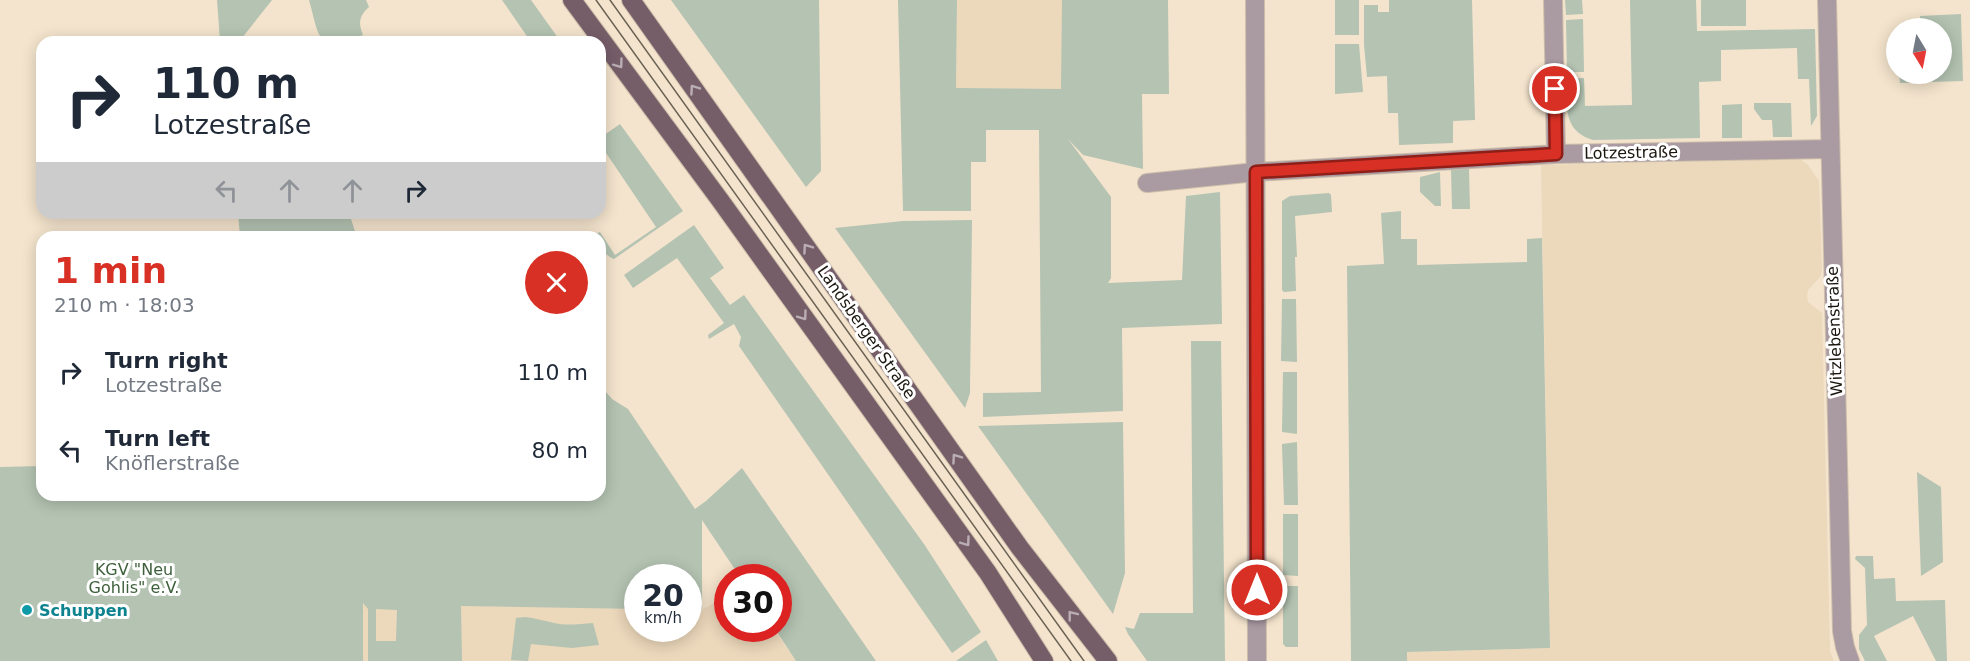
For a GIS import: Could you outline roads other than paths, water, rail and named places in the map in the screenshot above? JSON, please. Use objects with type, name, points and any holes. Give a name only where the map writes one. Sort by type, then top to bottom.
[{"type":"main road","points":[[572,0],[599,36]]},
{"type":"main road","name":"Landsberger Straße","points":[[631,0],[1020,548],[1108,661]]},
{"type":"main road","points":[[606,46],[720,200],[988,573],[1044,661]]},
{"type":"street","points":[[1255,0],[1257,661]]},
{"type":"street","points":[[1553,0],[1556,154]]},
{"type":"street","name":"Witzlebenstraße","points":[[1827,0],[1842,630],[1850,661]]},
{"type":"street","name":"Lotzestraße","points":[[1147,183],[1256,172],[1556,154],[1829,148]]},
{"type":"tram line","points":[[596,0],[1071,661]]},
{"type":"tram line","points":[[610,0],[1084,661]]},
{"type":"place","name":"Schuppen","points":[[27,610]]},
{"type":"park label","name":"KGV \"Neu Gohlis\" e.V.","points":[[134,578]]}]
